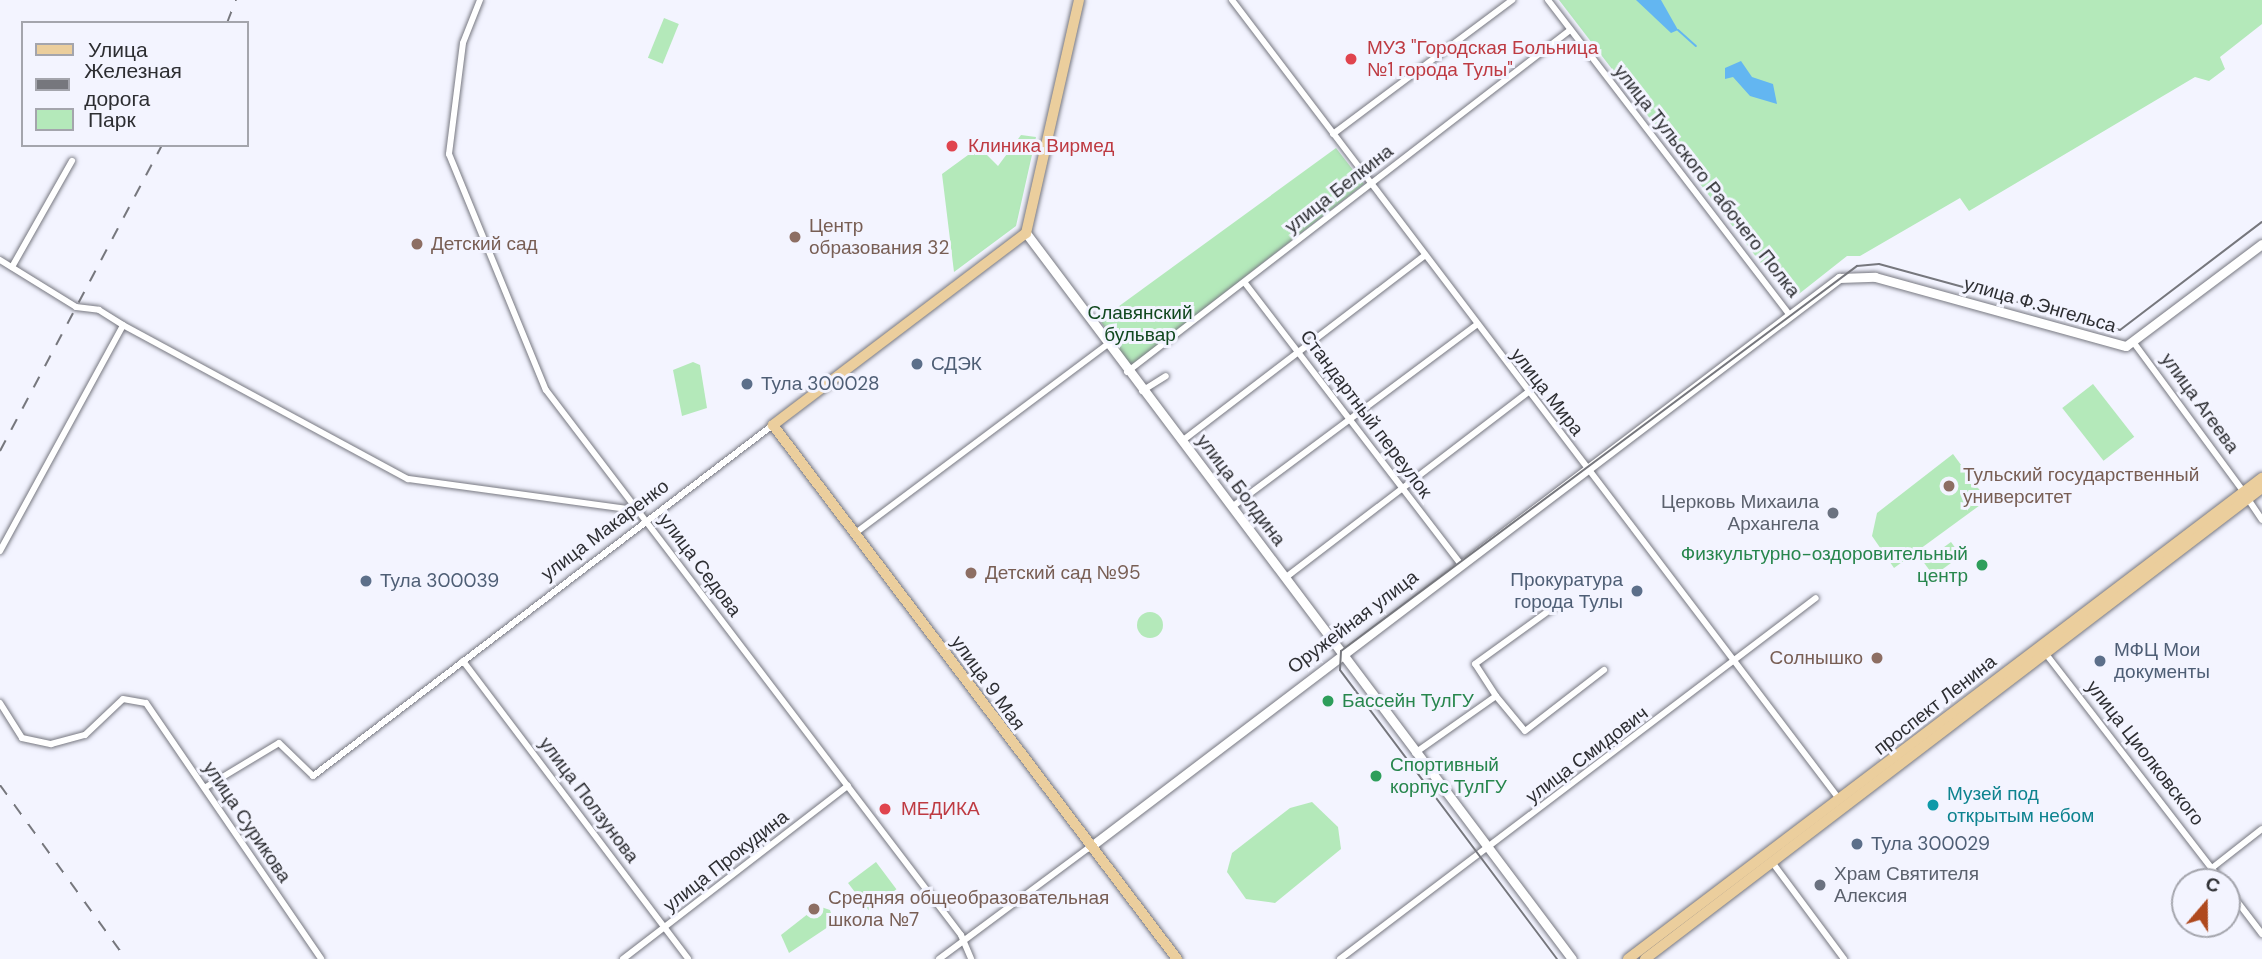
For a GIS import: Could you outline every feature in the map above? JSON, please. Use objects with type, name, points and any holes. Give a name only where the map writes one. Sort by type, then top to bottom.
[{"type":"main road","points":[[1026,233],[1079,0]]},
{"type":"main road","name":"улица Макаренко","points":[[773,425],[1026,233]]},
{"type":"main road","name":"улица 9 Мая","points":[[773,425],[1177,959]]},
{"type":"main road","name":"проспект Ленина","points":[[1628,959],[1842,804],[2246,495],[2262,478]]},
{"type":"main road","name":"проспект Ленина","points":[[2246,495],[2262,488]]},
{"type":"main road","name":"проспект Ленина","points":[[1645,959],[1772,862],[1842,804]]},
{"type":"street","name":"улица Седова","points":[[480,0],[463,43],[450,125],[456,182],[546,390],[848,786],[963,941],[971,959]]},
{"type":"street","name":"улица Мира","points":[[1232,0],[1527,393],[1842,804]]},
{"type":"street","points":[[1333,134],[1512,0]]},
{"type":"street","name":"улица Тульского Рабочего Полка","points":[[1548,0],[1790,315]]},
{"type":"street","name":"улица Белкина","points":[[1127,372],[1570,30]]},
{"type":"street","points":[[12,267],[72,161]]},
{"type":"street","name":"улица Болдина","points":[[1026,233],[1127,372],[1182,440],[1572,959]]},
{"type":"street","name":"улица Ф.Энгельса","points":[[1790,315],[1839,278],[1867,275],[2119,345],[2134,342],[2262,244]]},
{"type":"street","points":[[1182,440],[1424,256]]},
{"type":"street","name":"улица Макаренко","points":[[0,260],[76,307],[99,310],[408,479],[640,511]]},
{"type":"street","name":"Стандартный переулок","points":[[1245,283],[1460,564]]},
{"type":"street","name":"Оружейная улица","points":[[939,959],[1790,315]]},
{"type":"street","points":[[0,551],[123,325]]},
{"type":"street","points":[[1232,507],[1351,421],[1476,325]]},
{"type":"street","name":"улица Агеева","points":[[2134,342],[2262,520]]},
{"type":"street","points":[[854,534],[1107,345]]},
{"type":"street","points":[[1142,391],[1166,376]]},
{"type":"street","points":[[1285,578],[1527,393]]},
{"type":"street","name":"улица Макаренко","points":[[206,787],[279,743],[313,776],[773,425]]},
{"type":"street","name":"улица Смидович","points":[[1340,959],[1736,664],[1816,598]]},
{"type":"street","points":[[1554,607],[1475,664],[1496,696],[1525,731],[1604,670]]},
{"type":"street","name":"улица Циолковского","points":[[2043,650],[2212,868]]},
{"type":"street","name":"улица Ползунова","points":[[463,661],[688,959]]},
{"type":"street","points":[[1415,753],[1496,696]]},
{"type":"street","name":"улица Сурикова","points":[[0,703],[22,738],[51,744],[85,734],[123,699],[146,703],[206,787],[321,959]]},
{"type":"street","name":"улица Прокудина","points":[[623,959],[848,786]]},
{"type":"street","points":[[2212,868],[2262,829]]},
{"type":"street","points":[[1772,862],[1844,959]]},
{"type":"street","points":[[2241,906],[2262,934]]},
{"type":"green space","points":[[1559,0],[2262,0],[2262,24],[2220,57],[2225,69],[2209,81],[2195,77],[1969,211],[1960,198],[1860,256],[1847,256],[1790,301]]},
{"type":"green space","points":[[664,18],[679,24],[663,64],[648,58]]},
{"type":"green space","points":[[1021,135],[1036,137],[1016,226],[954,272],[942,174],[979,147],[998,166]]},
{"type":"green space","name":"Славянский бульвар","points":[[1336,148],[1364,184],[1129,367],[1100,320]]},
{"type":"green space","points":[[693,362],[700,365],[707,408],[682,416],[673,370]]},
{"type":"green space","points":[[2093,384],[2134,437],[2104,461],[2062,408]]},
{"type":"green space","points":[[1953,454],[1987,500],[1894,568],[1872,536],[1877,513]]},
{"type":"green space","points":[[1951,542],[1961,556],[1933,576],[1923,562]]},
{"type":"green space","points":[[1150,612],[1159,616],[1163,625],[1159,634],[1150,638],[1141,634],[1137,625],[1141,616]]},
{"type":"green space","points":[[1312,802],[1338,827],[1341,849],[1275,903],[1246,899],[1227,872],[1232,853],[1290,808]]},
{"type":"green space","points":[[876,862],[896,889],[869,910],[848,883]]},
{"type":"green space","points":[[818,906],[830,910],[834,923],[789,953],[781,935]]},
{"type":"water","points":[[1636,0],[1661,0],[1678,30],[1671,33]]},
{"type":"water","points":[[1741,61],[1752,77],[1773,84],[1777,104],[1750,96],[1733,77],[1725,79],[1725,68]]},
{"type":"waterway","points":[[1678,30],[1696,46]]},
{"type":"tram line","points":[[1557,959],[1340,670],[1341,651],[1857,266],[1879,264],[2120,330],[2262,222]]},
{"type":"railway","points":[[228,21],[236,0]]},
{"type":"railway","points":[[0,451],[161,147]]},
{"type":"railway","points":[[0,785],[126,959]]},
{"type":"place","name":"МУЗ \"Городская Больница №1 города Тулы\"","points":[[1351,59]]},
{"type":"place","name":"Клиника Вирмед","points":[[952,146]]},
{"type":"place","name":"Центр образования 32","points":[[795,237]]},
{"type":"place","name":"Детский сад","points":[[417,244]]},
{"type":"place","name":"СДЭК","points":[[917,364]]},
{"type":"place","name":"Тула 300028","points":[[747,384]]},
{"type":"place","name":"Тульский государственный университет","points":[[1949,486]]},
{"type":"place","name":"Церковь Михаила Архангела","points":[[1833,513]]},
{"type":"place","name":"Физкультурно-оздоровительный центр","points":[[1982,565]]},
{"type":"place","name":"Детский сад №95","points":[[971,573]]},
{"type":"place","name":"Тула 300039","points":[[366,581]]},
{"type":"place","name":"Прокуратура города Тулы","points":[[1637,591]]},
{"type":"place","name":"Солнышко","points":[[1877,658]]},
{"type":"place","name":"МФЦ Мои документы","points":[[2100,661]]},
{"type":"place","name":"Бассейн ТулГУ","points":[[1328,701]]},
{"type":"place","name":"Спортивный корпус ТулГУ","points":[[1376,776]]},
{"type":"place","name":"Музей под открытым небом","points":[[1933,805]]},
{"type":"place","name":"МЕДИКА","points":[[885,809]]},
{"type":"place","name":"Тула 300029","points":[[1857,844]]},
{"type":"place","name":"Храм Святителя Алексия","points":[[1820,885]]},
{"type":"place","name":"Средняя общеобразовательная школа №7","points":[[814,909]]}]
